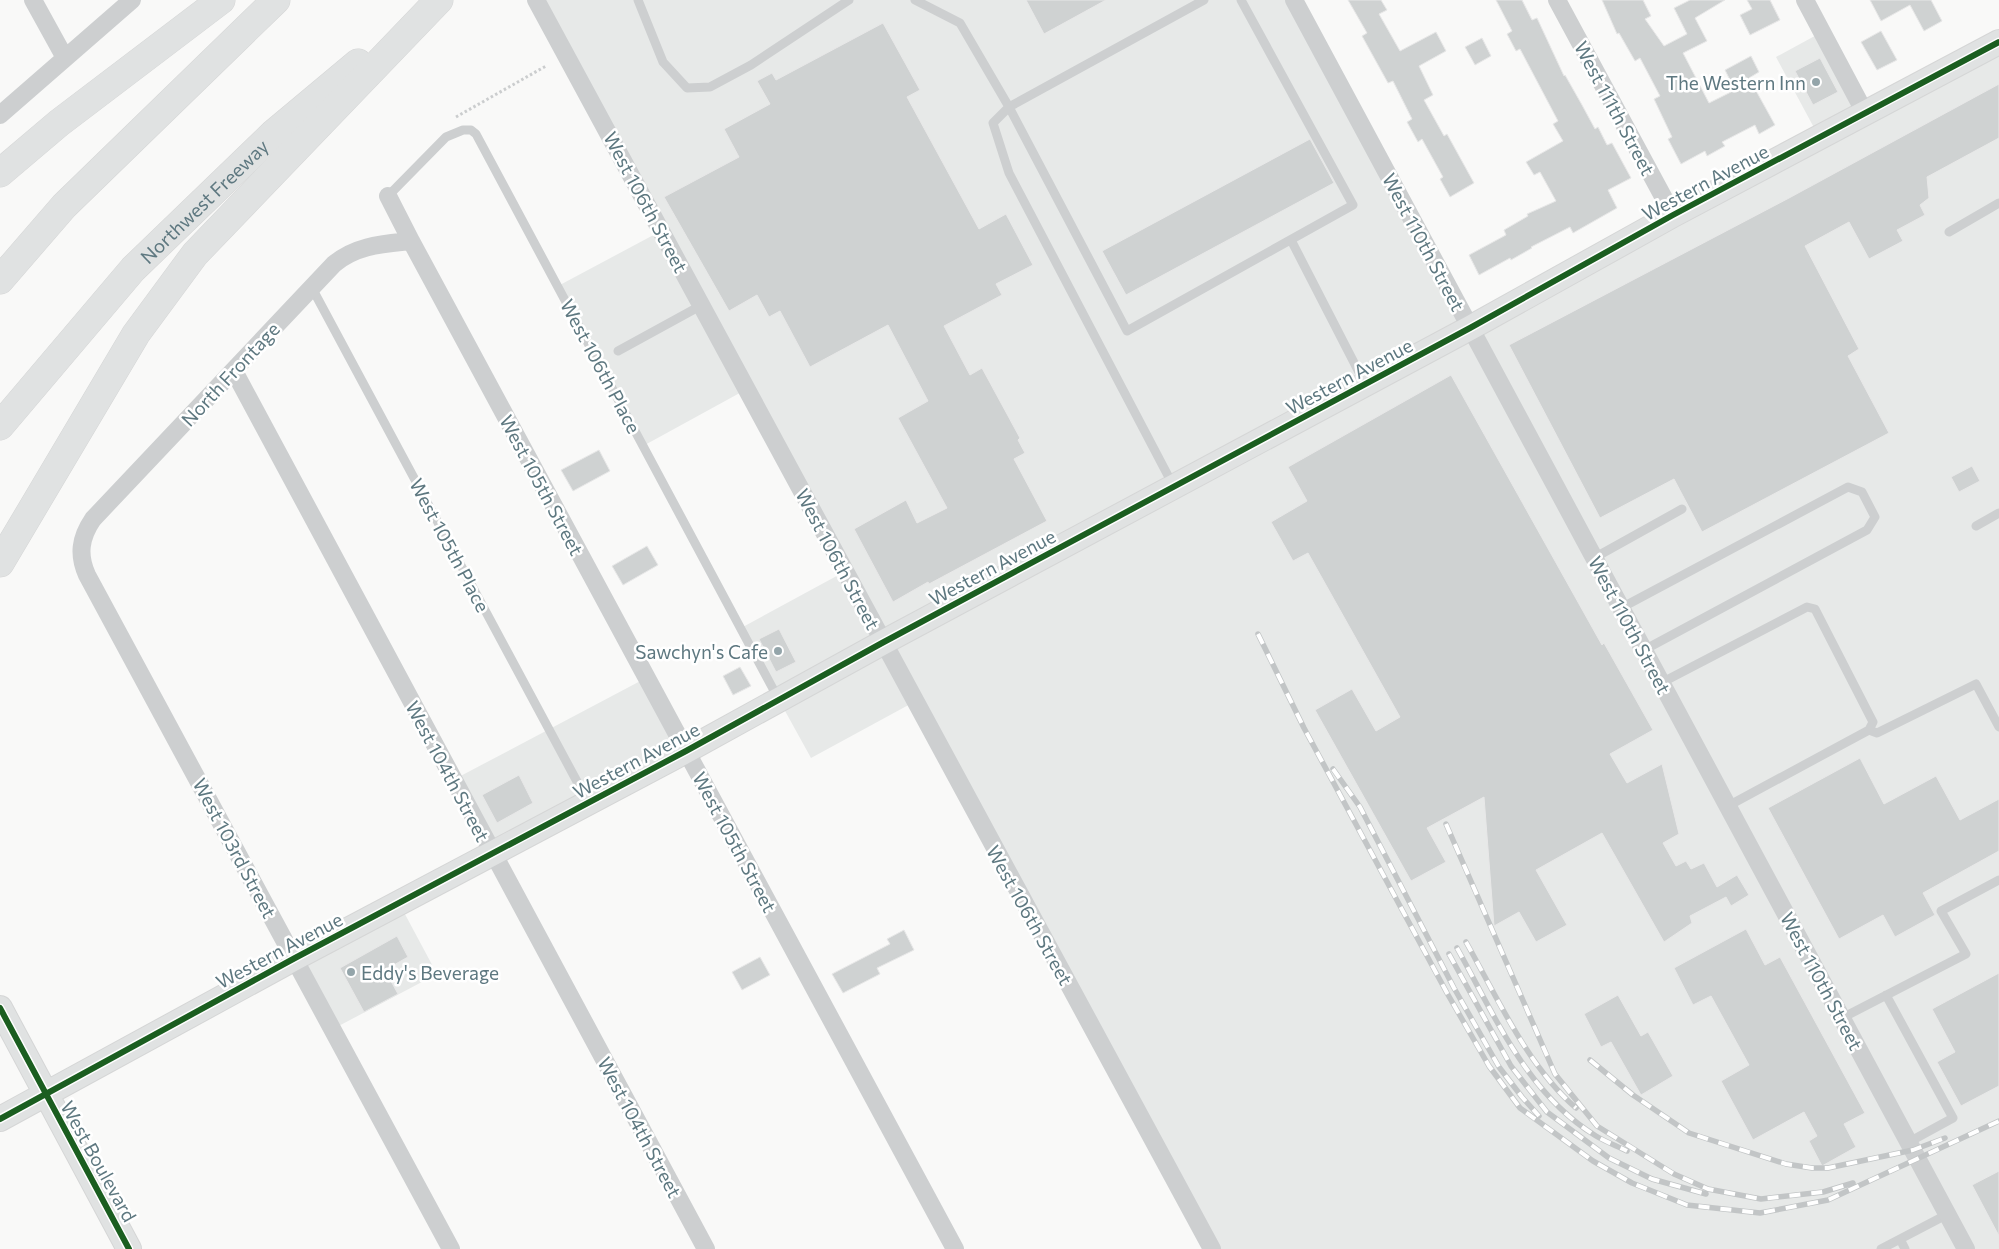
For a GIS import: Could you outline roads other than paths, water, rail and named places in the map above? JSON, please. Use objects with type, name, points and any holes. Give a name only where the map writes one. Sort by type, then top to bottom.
[{"type":"highway","points":[[0,173],[67,118],[221,0]]},
{"type":"highway","points":[[0,280],[64,206],[276,0]]},
{"type":"highway","name":"Northwest Freeway","points":[[0,426],[133,269],[272,134],[433,0]]},
{"type":"highway","points":[[0,563],[136,334],[196,254],[439,0]]},
{"type":"street","points":[[33,0],[65,58]]},
{"type":"street","points":[[0,114],[132,0]]},
{"type":"street","name":"West 106th Street","points":[[536,0],[702,305],[882,643],[1212,1249]]},
{"type":"street","name":"West 110th Street","points":[[1294,0],[1966,1249]]},
{"type":"street","name":"West 111th Street","points":[[1557,0],[1673,216]]},
{"type":"street","points":[[1805,0],[1865,113]]},
{"type":"street","name":"Western Avenue","points":[[0,1119],[295,958],[686,751],[882,643],[1999,42]]},
{"type":"street","name":"West 105th Street","points":[[388,196],[955,1249]]},
{"type":"street","name":"North Frontage","points":[[81,550],[85,533],[92,519],[334,264],[354,251],[376,245],[411,241]]},
{"type":"street","name":"West 104th Street","points":[[234,371],[706,1249]]},
{"type":"street","name":"West 103rd Street","points":[[81,550],[82,563],[87,575],[451,1249]]},
{"type":"street","name":"West Boulevard","points":[[0,1008],[129,1249]]},
{"type":"lane","points":[[638,0],[663,62],[687,88],[710,87],[752,65],[849,0]]},
{"type":"lane","points":[[914,0],[960,23],[1009,107],[1127,331],[1353,205],[1241,0]]},
{"type":"lane","points":[[1174,487],[1009,173],[993,123],[1009,107],[1204,0]]},
{"type":"lane","name":"West 106th Place","points":[[388,196],[446,138],[463,130],[471,130],[476,134],[779,700]]},
{"type":"lane","points":[[1949,232],[1999,204]]},
{"type":"lane","points":[[1291,240],[1365,384]]},
{"type":"lane","name":"West 105th Place","points":[[312,288],[589,802]]},
{"type":"lane","points":[[618,351],[702,305]]},
{"type":"lane","points":[[1621,608],[1848,487],[1862,492],[1875,517],[1867,530],[1644,650]]},
{"type":"lane","points":[[1594,558],[1682,509]]},
{"type":"lane","points":[[1976,526],[1999,513]]},
{"type":"lane","points":[[1662,683],[1807,607],[1814,610],[1873,722],[1869,730],[1728,806]]},
{"type":"lane","points":[[1869,730],[1877,733],[1976,684],[1999,727]]},
{"type":"lane","points":[[1842,1018],[1966,954],[1941,911],[1999,880]]},
{"type":"lane","points":[[1886,995],[1953,1118],[1909,1142]]},
{"type":"lane","points":[[1881,1249],[1948,1214]]},
{"type":"lane","points":[[1900,1239],[1905,1249]]},
{"type":"railway","points":[[1258,634],[1304,728],[1447,993],[1489,1066],[1520,1108],[1593,1161],[1632,1183],[1687,1205],[1760,1213],[1828,1200],[1999,1121]]},
{"type":"railway","points":[[1333,769],[1360,807],[1454,988],[1499,1067],[1539,1116]]},
{"type":"railway","points":[[1446,824],[1555,1074],[1597,1126],[1674,1174],[1708,1189],[1761,1199],[1823,1192],[1853,1183]]},
{"type":"railway","points":[[1466,942],[1528,1052],[1559,1091],[1576,1108]]},
{"type":"railway","points":[[1457,948],[1499,1026],[1532,1076],[1572,1119],[1596,1136],[1627,1151]]},
{"type":"railway","points":[[1449,954],[1511,1066],[1547,1112],[1609,1158],[1652,1179],[1706,1194]]},
{"type":"railway","points":[[1590,1060],[1633,1095],[1689,1133],[1786,1164],[1812,1168],[1828,1168],[1913,1150],[1945,1138]]},
{"type":"place","name":"The Western Inn","points":[[1816,82]]},
{"type":"place","name":"Sawchyn's Cafe","points":[[778,651]]},
{"type":"place","name":"Eddy's Beverage","points":[[351,972]]}]
